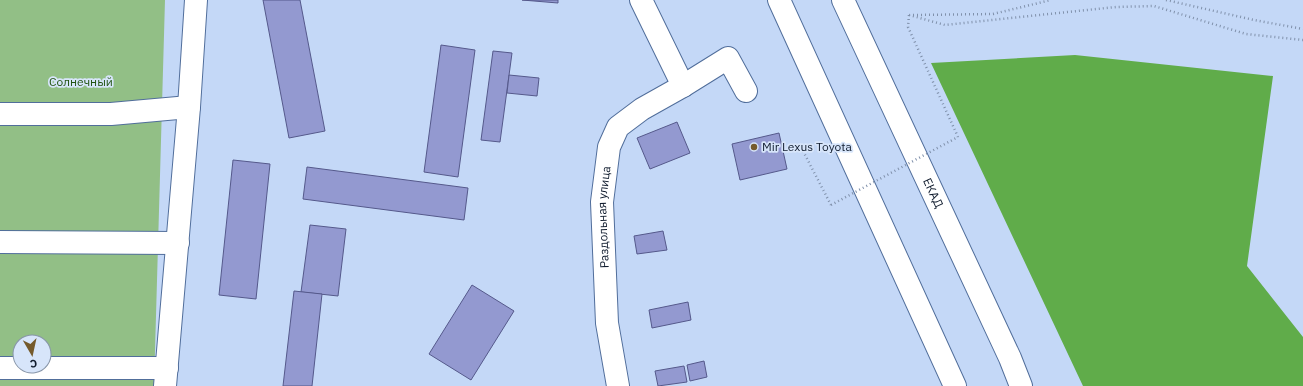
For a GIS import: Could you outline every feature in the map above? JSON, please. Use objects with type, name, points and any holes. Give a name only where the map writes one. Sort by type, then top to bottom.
[{"type":"main road","points":[[0,368],[166,377],[189,107],[196,0]]},
{"type":"main road","points":[[641,0],[683,86]]},
{"type":"main road","points":[[779,0],[955,386]]},
{"type":"main road","name":"ЕКАД","points":[[843,0],[1010,358],[1021,386]]},
{"type":"main road","name":"Раздольная улица","points":[[618,386],[607,323],[602,202],[609,147],[618,127],[642,109],[728,58],[746,91]]},
{"type":"main road","points":[[0,114],[111,114],[189,107]]},
{"type":"main road","points":[[0,242],[178,242]]},
{"type":"main road","points":[[1010,358],[1026,386]]},
{"type":"path","points":[[909,15],[993,14],[1051,0]]},
{"type":"path","points":[[1166,0],[1254,20],[1303,29]]},
{"type":"path","points":[[909,15],[946,26],[1020,16],[1116,7],[1154,6],[1246,34],[1303,40]]},
{"type":"path","points":[[804,151],[831,205],[958,137],[908,27],[909,15]]},
{"type":"green space","name":"Солнечный","points":[[0,0],[165,0],[154,386],[0,386]]},
{"type":"green space","points":[[1075,55],[1273,76],[1247,266],[1303,337],[1303,386],[1083,386],[931,63]]},
{"type":"building","points":[[263,0],[300,0],[325,131],[289,138]]},
{"type":"building","points":[[522,0],[558,0],[558,3]]},
{"type":"building","points":[[441,45],[475,50],[458,177],[424,172]]},
{"type":"building","points":[[493,51],[512,53],[500,142],[481,140]]},
{"type":"building","points":[[509,75],[539,78],[537,96],[507,93]]},
{"type":"building","points":[[677,122],[690,153],[650,169],[637,138]]},
{"type":"building","points":[[779,133],[787,169],[740,180],[732,144]]},
{"type":"building","points":[[233,160],[270,164],[256,299],[219,295]]},
{"type":"building","points":[[307,167],[468,188],[464,220],[303,199]]},
{"type":"building","points":[[310,225],[346,229],[338,296],[301,292]]},
{"type":"building","points":[[663,231],[667,250],[637,254],[634,236]]},
{"type":"building","points":[[472,285],[514,311],[471,380],[429,354]]},
{"type":"building","points":[[294,291],[322,294],[312,386],[283,386]]},
{"type":"building","points":[[688,302],[691,320],[652,328],[649,310]]},
{"type":"building","points":[[704,361],[707,377],[690,381],[687,365]]},
{"type":"building","points":[[684,366],[687,382],[658,386],[655,371]]},
{"type":"place","name":"Mir Lexus Toyota","points":[[754,147]]}]
